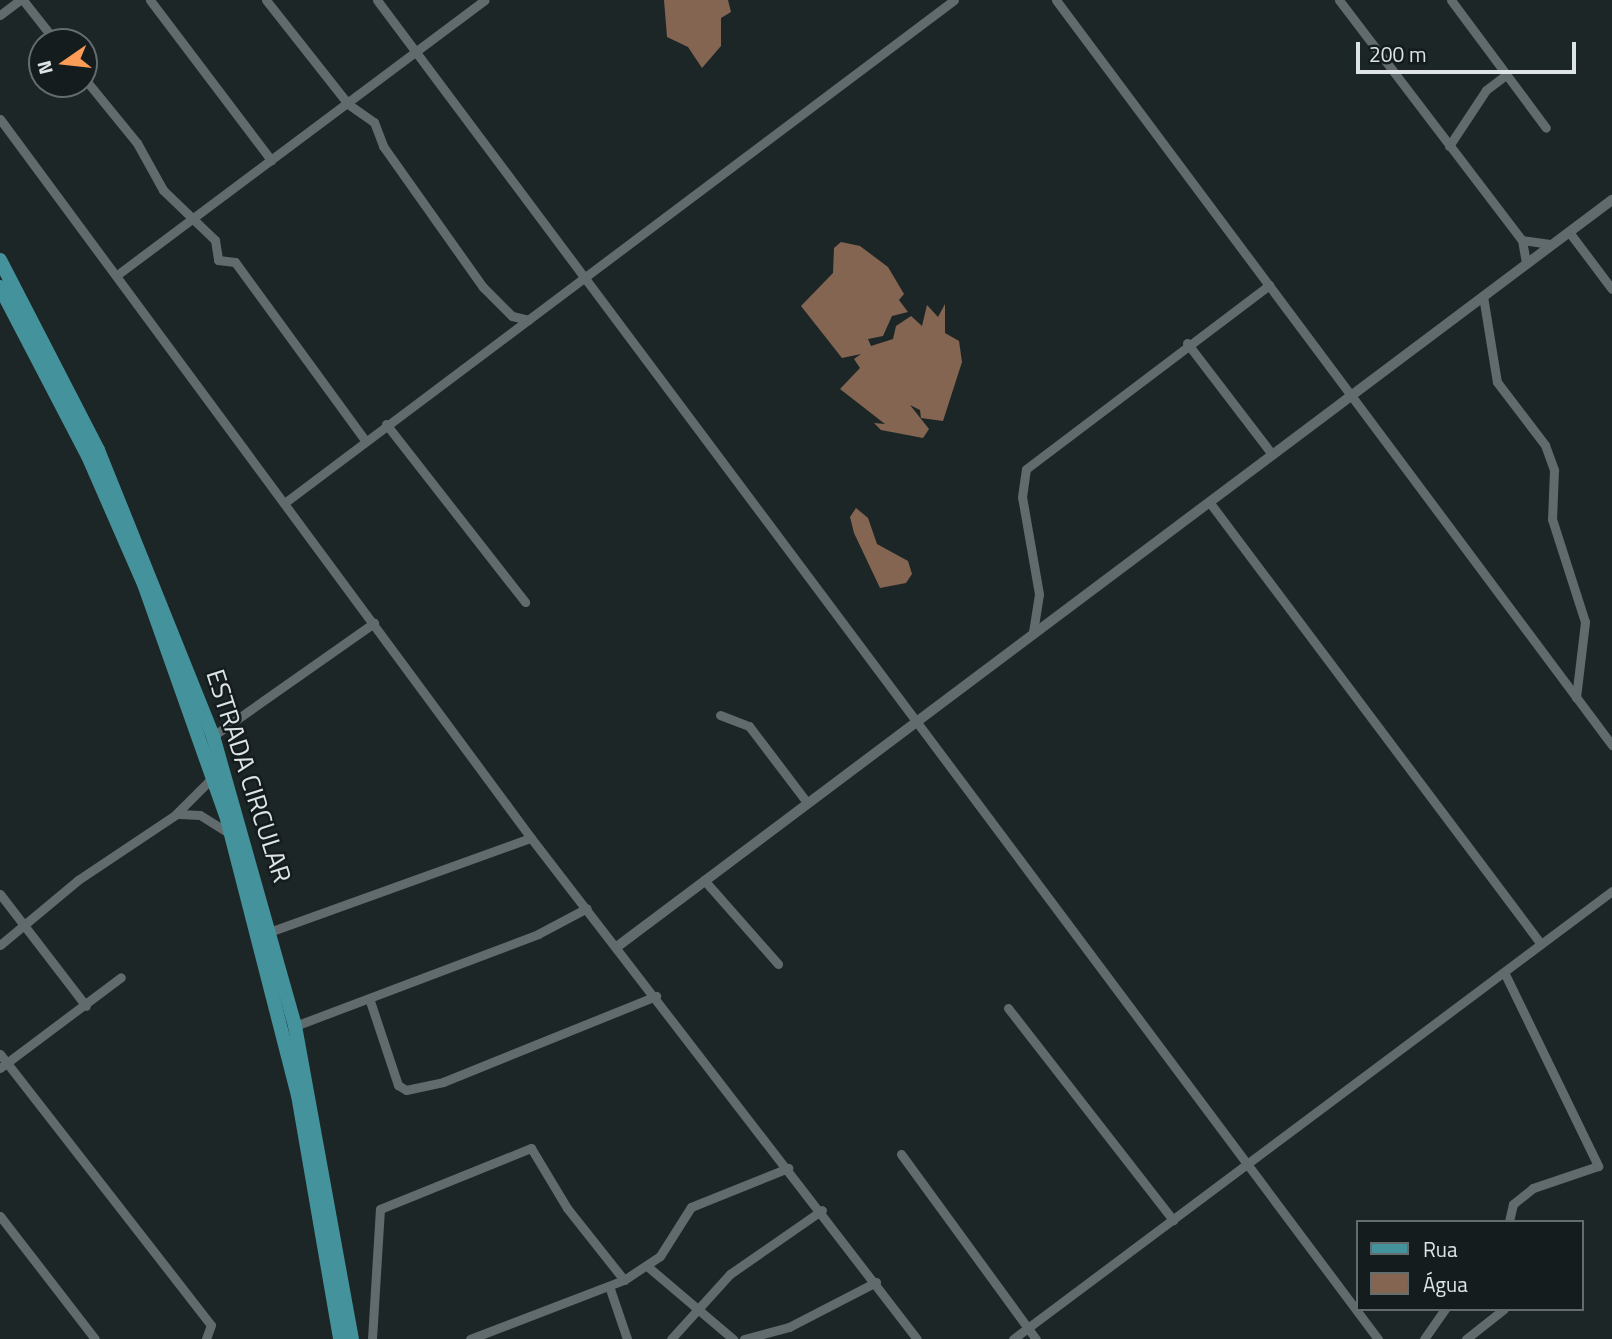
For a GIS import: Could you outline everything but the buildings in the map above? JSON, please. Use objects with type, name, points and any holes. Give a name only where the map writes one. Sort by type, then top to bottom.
[{"type":"main road","name":"ESTRADA CIRCULAR","points":[[0,261],[98,450],[213,736],[272,931],[295,1027],[352,1339]]},
{"type":"main road","name":"ESTRADA CIRCULAR","points":[[0,287],[88,456],[144,584],[214,776],[233,836],[298,1096],[340,1339]]},
{"type":"street","points":[[0,15],[21,0],[44,28]]},
{"type":"street","points":[[150,0],[271,160]]},
{"type":"street","points":[[266,0],[348,104],[373,122],[383,146],[483,287],[512,316],[529,320]]},
{"type":"street","points":[[377,0],[1356,1310]]},
{"type":"street","points":[[117,275],[485,0]]},
{"type":"street","points":[[287,501],[364,439],[529,320],[954,0]]},
{"type":"street","points":[[1056,0],[1612,745]]},
{"type":"street","points":[[1339,0],[1522,240],[1526,263]]},
{"type":"street","points":[[1451,0],[1546,128]]},
{"type":"street","points":[[1449,146],[1486,90],[1506,75]]},
{"type":"street","points":[[98,95],[137,143],[163,190],[215,240],[218,260],[235,262],[364,439]]},
{"type":"street","points":[[0,119],[287,501],[531,838],[618,946],[917,1339]]},
{"type":"street","points":[[618,946],[915,720],[939,710],[1033,632],[1210,503],[1612,200]]},
{"type":"street","points":[[1569,232],[1612,289]]},
{"type":"street","points":[[1522,240],[1552,244]]},
{"type":"street","points":[[573,286],[577,267]]},
{"type":"street","points":[[1033,632],[1039,594],[1022,497],[1026,469],[1187,343],[1269,285]]},
{"type":"street","points":[[1483,296],[1497,382],[1545,445],[1554,470],[1552,519],[1585,622],[1576,697]]},
{"type":"street","points":[[1187,343],[1272,454]]},
{"type":"street","points":[[386,424],[525,603]]},
{"type":"street","points":[[1210,503],[1541,944]]},
{"type":"street","points":[[213,736],[374,623]]},
{"type":"street","points":[[720,715],[749,726],[806,801]]},
{"type":"street","points":[[0,944],[86,874],[175,815],[214,776]]},
{"type":"street","points":[[175,815],[191,812],[233,836]]},
{"type":"street","points":[[272,931],[531,838]]},
{"type":"street","points":[[704,880],[778,964]]},
{"type":"street","points":[[1013,1339],[1612,891]]},
{"type":"street","points":[[0,894],[86,1006]]},
{"type":"street","points":[[295,1027],[538,934],[587,908]]},
{"type":"street","points":[[1504,972],[1598,1166],[1533,1188],[1513,1203],[1509,1220]]},
{"type":"street","points":[[121,977],[86,1006],[2,1061],[211,1325],[206,1339]]},
{"type":"street","points":[[370,1000],[398,1085],[406,1090],[443,1082],[656,996]]},
{"type":"street","points":[[1008,1008],[1173,1220]]},
{"type":"street","points":[[372,1339],[380,1209],[531,1148],[567,1208],[624,1280]]},
{"type":"street","points":[[901,1154],[1036,1339]]},
{"type":"street","points":[[470,1339],[624,1280],[664,1252],[691,1207],[788,1168]]},
{"type":"street","points":[[671,1339],[701,1314],[730,1274],[821,1210]]},
{"type":"street","points":[[0,1216],[95,1339]]},
{"type":"street","points":[[647,1266],[733,1339]]},
{"type":"street","points":[[744,1339],[789,1327],[876,1282]]},
{"type":"street","points":[[609,1286],[627,1339]]},
{"type":"street","points":[[1357,1311],[1378,1339]]},
{"type":"street","points":[[1424,1339],[1444,1311]]},
{"type":"street","points":[[1466,1339],[1501,1311]]},
{"type":"water","points":[[664,0],[728,0],[731,12],[721,18],[721,46],[702,68],[688,47],[667,37]]},
{"type":"water","points":[[841,242],[860,246],[888,267],[904,294],[899,300],[908,312],[892,316],[883,336],[868,339],[871,346],[893,339],[896,326],[911,316],[922,326],[927,305],[938,317],[945,304],[945,333],[959,341],[962,362],[943,421],[921,418],[920,410],[910,405],[929,429],[923,438],[881,430],[874,423],[885,424],[840,389],[860,368],[854,359],[861,354],[842,358],[801,306],[833,273],[834,248]]},
{"type":"water","points":[[856,508],[868,518],[877,544],[908,561],[912,574],[906,583],[880,588],[854,533],[850,517]]}]
